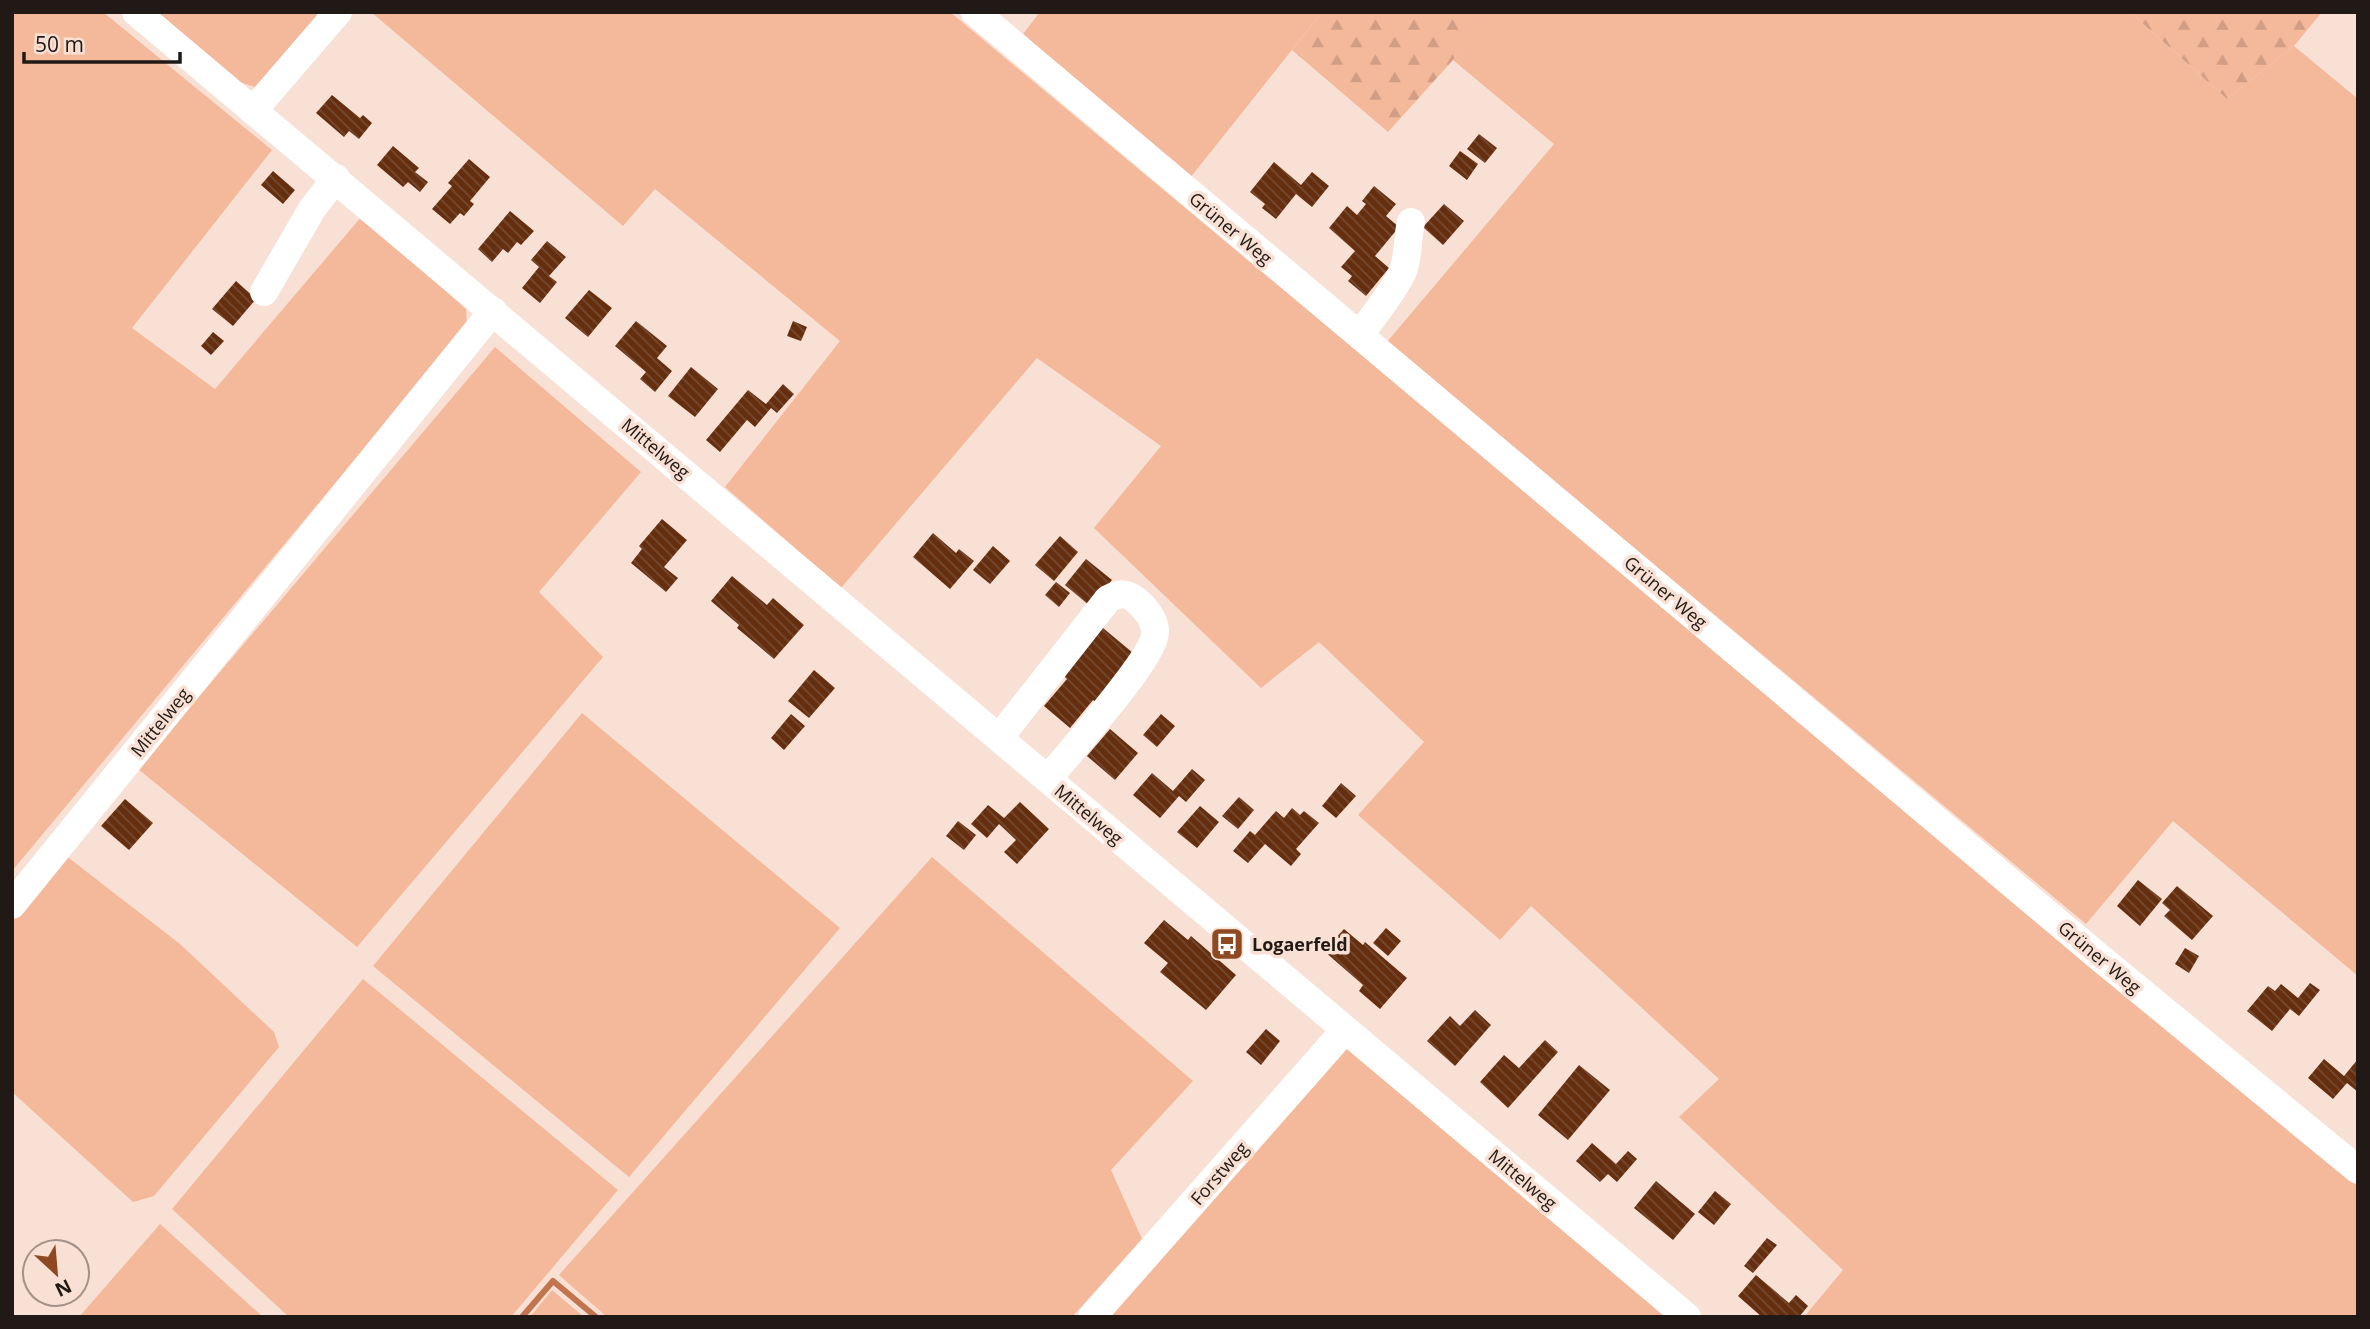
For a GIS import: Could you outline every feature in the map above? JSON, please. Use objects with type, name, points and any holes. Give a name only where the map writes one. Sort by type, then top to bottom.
[{"type":"street","name":"Mittelweg","points":[[136,12],[1687,1317]]},
{"type":"street","points":[[253,111],[338,12]]},
{"type":"street","name":"Grüner Weg","points":[[975,12],[2089,948],[2358,1170]]},
{"type":"street","points":[[264,292],[312,209],[335,178]]},
{"type":"street","points":[[1360,335],[1402,274],[1411,222]]},
{"type":"street","name":"Mittelweg","points":[[12,905],[493,311]]},
{"type":"street","points":[[999,738],[1108,599],[1118,593],[1127,593],[1136,600],[1154,623],[1156,635],[1152,645],[1134,674],[1048,779]]},
{"type":"street","name":"Forstweg","points":[[1092,1317],[1345,1030]]},
{"type":"green space","points":[[12,12],[103,12],[272,150],[132,328],[215,389],[362,216],[466,309],[467,325],[12,871]]},
{"type":"green space","points":[[155,12],[320,12],[255,87],[236,81]]},
{"type":"green space","points":[[371,12],[950,12],[2358,1185],[2358,1317],[1804,1317],[1843,1270],[1679,1117],[1719,1079],[1531,906],[1500,940],[1358,815],[1424,742],[1319,642],[1261,688],[1094,528],[1161,446],[1037,358],[841,588],[725,487],[840,341],[655,189],[623,226]]},
{"type":"green space","points":[[1040,12],[1322,12],[1190,178],[1023,34]]},
{"type":"green space","points":[[1322,12],[1471,12],[1483,21],[1453,60],[1388,132],[1292,50]]},
{"type":"green space","points":[[1471,12],[2130,12],[2227,99],[2294,46],[2358,99],[2358,976],[2173,821],[2086,924],[1387,342],[1554,144],[1453,60],[1482,21]]},
{"type":"green space","points":[[2130,12],[2322,12],[2294,46],[2227,99]]},
{"type":"green space","points":[[495,347],[641,472],[539,592],[603,657],[357,947],[138,769]]},
{"type":"green space","points":[[582,713],[840,928],[629,1177],[373,966]]},
{"type":"green space","points":[[65,855],[180,944],[274,1032],[279,1047],[154,1196],[133,1202],[12,1092],[12,916]]},
{"type":"green space","points":[[932,857],[1193,1081],[1111,1170],[1142,1239],[1072,1317],[607,1317],[559,1275]]},
{"type":"green space","points":[[363,979],[618,1190],[511,1317],[289,1317],[172,1209]]},
{"type":"green space","points":[[1349,1044],[1668,1317],[1108,1317]]},
{"type":"green space","points":[[160,1224],[263,1317],[79,1317],[87,1308],[91,1308],[91,1303]]},
{"type":"green space","points":[[552,1290],[584,1317],[530,1317]]},
{"type":"building","points":[[332,95],[360,118],[363,115],[372,123],[359,139],[349,131],[344,137],[316,113]]},
{"type":"building","points":[[1479,134],[1497,148],[1485,163],[1467,149]]},
{"type":"building","points":[[393,146],[419,168],[415,172],[428,182],[420,192],[408,182],[403,187],[377,165]]},
{"type":"building","points":[[1460,151],[1478,164],[1467,180],[1449,166]]},
{"type":"building","points":[[469,159],[490,177],[470,201],[474,204],[464,216],[460,213],[450,224],[432,209],[452,186],[448,183]]},
{"type":"building","points":[[1274,162],[1301,185],[1312,172],[1329,186],[1312,207],[1296,194],[1276,219],[1262,208],[1265,204],[1250,192]]},
{"type":"building","points":[[273,171],[295,190],[283,204],[261,185]]},
{"type":"building","points":[[1374,186],[1396,204],[1386,216],[1399,227],[1375,256],[1389,268],[1366,296],[1348,281],[1352,276],[1341,267],[1355,251],[1329,228],[1347,206],[1357,215],[1366,204],[1362,201]]},
{"type":"building","points":[[1444,204],[1464,221],[1443,245],[1423,227]]},
{"type":"building","points":[[510,211],[534,231],[521,245],[517,242],[508,253],[503,249],[492,262],[478,249]]},
{"type":"building","points":[[547,241],[566,257],[549,276],[557,282],[540,303],[522,288],[539,267],[531,260]]},
{"type":"building","points":[[236,281],[256,299],[233,326],[212,309]]},
{"type":"building","points":[[589,290],[612,308],[588,337],[565,318]]},
{"type":"building","points":[[636,321],[667,346],[657,358],[672,371],[655,392],[640,379],[646,372],[615,346]]},
{"type":"building","points":[[793,321],[807,327],[801,341],[787,336]]},
{"type":"building","points":[[213,332],[224,341],[211,355],[201,346]]},
{"type":"building","points":[[691,367],[718,389],[695,417],[668,396]]},
{"type":"building","points":[[783,384],[794,394],[777,413],[771,408],[755,427],[747,420],[720,452],[706,440],[748,390],[766,404]]},
{"type":"building","points":[[662,519],[687,540],[664,567],[678,578],[666,592],[631,563],[642,549],[639,546]]},
{"type":"building","points":[[933,533],[956,553],[959,549],[974,561],[950,589],[913,557]]},
{"type":"building","points":[[1060,536],[1078,552],[1054,581],[1035,565]]},
{"type":"building","points":[[993,546],[1010,561],[990,584],[973,570]]},
{"type":"building","points":[[1086,559],[1112,580],[1090,606],[1065,585]]},
{"type":"building","points":[[732,576],[767,605],[773,598],[804,625],[774,659],[737,628],[739,625],[711,601]]},
{"type":"building","points":[[1056,582],[1070,593],[1059,607],[1045,595]]},
{"type":"building","points":[[1097,623],[1139,658],[1099,705],[1093,700],[1070,728],[1044,706],[1067,679],[1057,670]]},
{"type":"building","points":[[814,670],[835,688],[809,718],[788,701]]},
{"type":"building","points":[[791,714],[805,726],[784,750],[771,738]]},
{"type":"building","points":[[1161,714],[1175,726],[1157,747],[1143,735]]},
{"type":"building","points":[[1110,729],[1138,753],[1115,780],[1087,756]]},
{"type":"building","points":[[1192,769],[1205,780],[1186,802],[1179,796],[1160,818],[1133,795],[1152,773],[1173,791]]},
{"type":"building","points":[[1341,783],[1356,796],[1336,818],[1322,806]]},
{"type":"building","points":[[1239,797],[1254,810],[1238,829],[1222,816]]},
{"type":"building","points":[[125,799],[153,823],[129,850],[101,826]]},
{"type":"building","points":[[1020,802],[1049,829],[1017,864],[1004,852],[1016,840],[999,824],[987,838],[971,824],[988,805],[1004,818]]},
{"type":"building","points":[[1200,806],[1219,822],[1197,848],[1177,832]]},
{"type":"building","points":[[1292,808],[1300,815],[1304,811],[1319,823],[1296,849],[1301,854],[1291,866],[1265,844],[1248,863],[1233,851],[1250,831],[1255,835],[1276,811],[1284,818]]},
{"type":"building","points":[[958,821],[976,835],[964,850],[946,836]]},
{"type":"building","points":[[2138,880],[2162,899],[2140,926],[2117,906]]},
{"type":"building","points":[[2177,886],[2213,916],[2192,940],[2164,916],[2170,910],[2162,903]]},
{"type":"building","points":[[1164,920],[1188,940],[1191,936],[1236,975],[1206,1010],[1160,972],[1168,963],[1144,943]]},
{"type":"building","points":[[1386,928],[1401,941],[1388,956],[1373,943]]},
{"type":"building","points":[[1344,929],[1363,945],[1365,942],[1407,978],[1380,1009],[1359,991],[1363,985],[1324,951]]},
{"type":"building","points":[[2185,948],[2199,956],[2189,973],[2175,964]]},
{"type":"building","points":[[2310,983],[2320,990],[2299,1016],[2290,1009],[2272,1031],[2247,1011],[2268,986],[2275,991],[2281,984],[2298,998]]},
{"type":"building","points":[[1475,1010],[1491,1025],[1455,1066],[1427,1041],[1450,1016],[1460,1026]]},
{"type":"building","points":[[1266,1029],[1280,1041],[1261,1065],[1246,1052]]},
{"type":"building","points":[[1545,1040],[1558,1052],[1508,1108],[1480,1082],[1504,1055],[1519,1068]]},
{"type":"building","points":[[2324,1059],[2344,1076],[2358,1059],[2358,1092],[2347,1083],[2333,1099],[2308,1078]]},
{"type":"building","points":[[1579,1065],[1610,1090],[1568,1140],[1538,1115]]},
{"type":"building","points":[[1592,1143],[1616,1164],[1628,1151],[1637,1159],[1617,1182],[1608,1174],[1600,1182],[1576,1161]]},
{"type":"building","points":[[1656,1181],[1695,1214],[1673,1240],[1634,1208]]},
{"type":"building","points":[[1715,1191],[1731,1204],[1714,1225],[1698,1212]]},
{"type":"building","points":[[1767,1238],[1777,1245],[1753,1273],[1744,1266]]},
{"type":"building","points":[[1756,1275],[1789,1303],[1796,1295],[1808,1306],[1799,1317],[1762,1317],[1738,1296]]},
{"type":"waterway","points":[[522,1317],[553,1281],[596,1317]]},
{"type":"place","name":"Logaerfeld","points":[[1227,944]]}]
